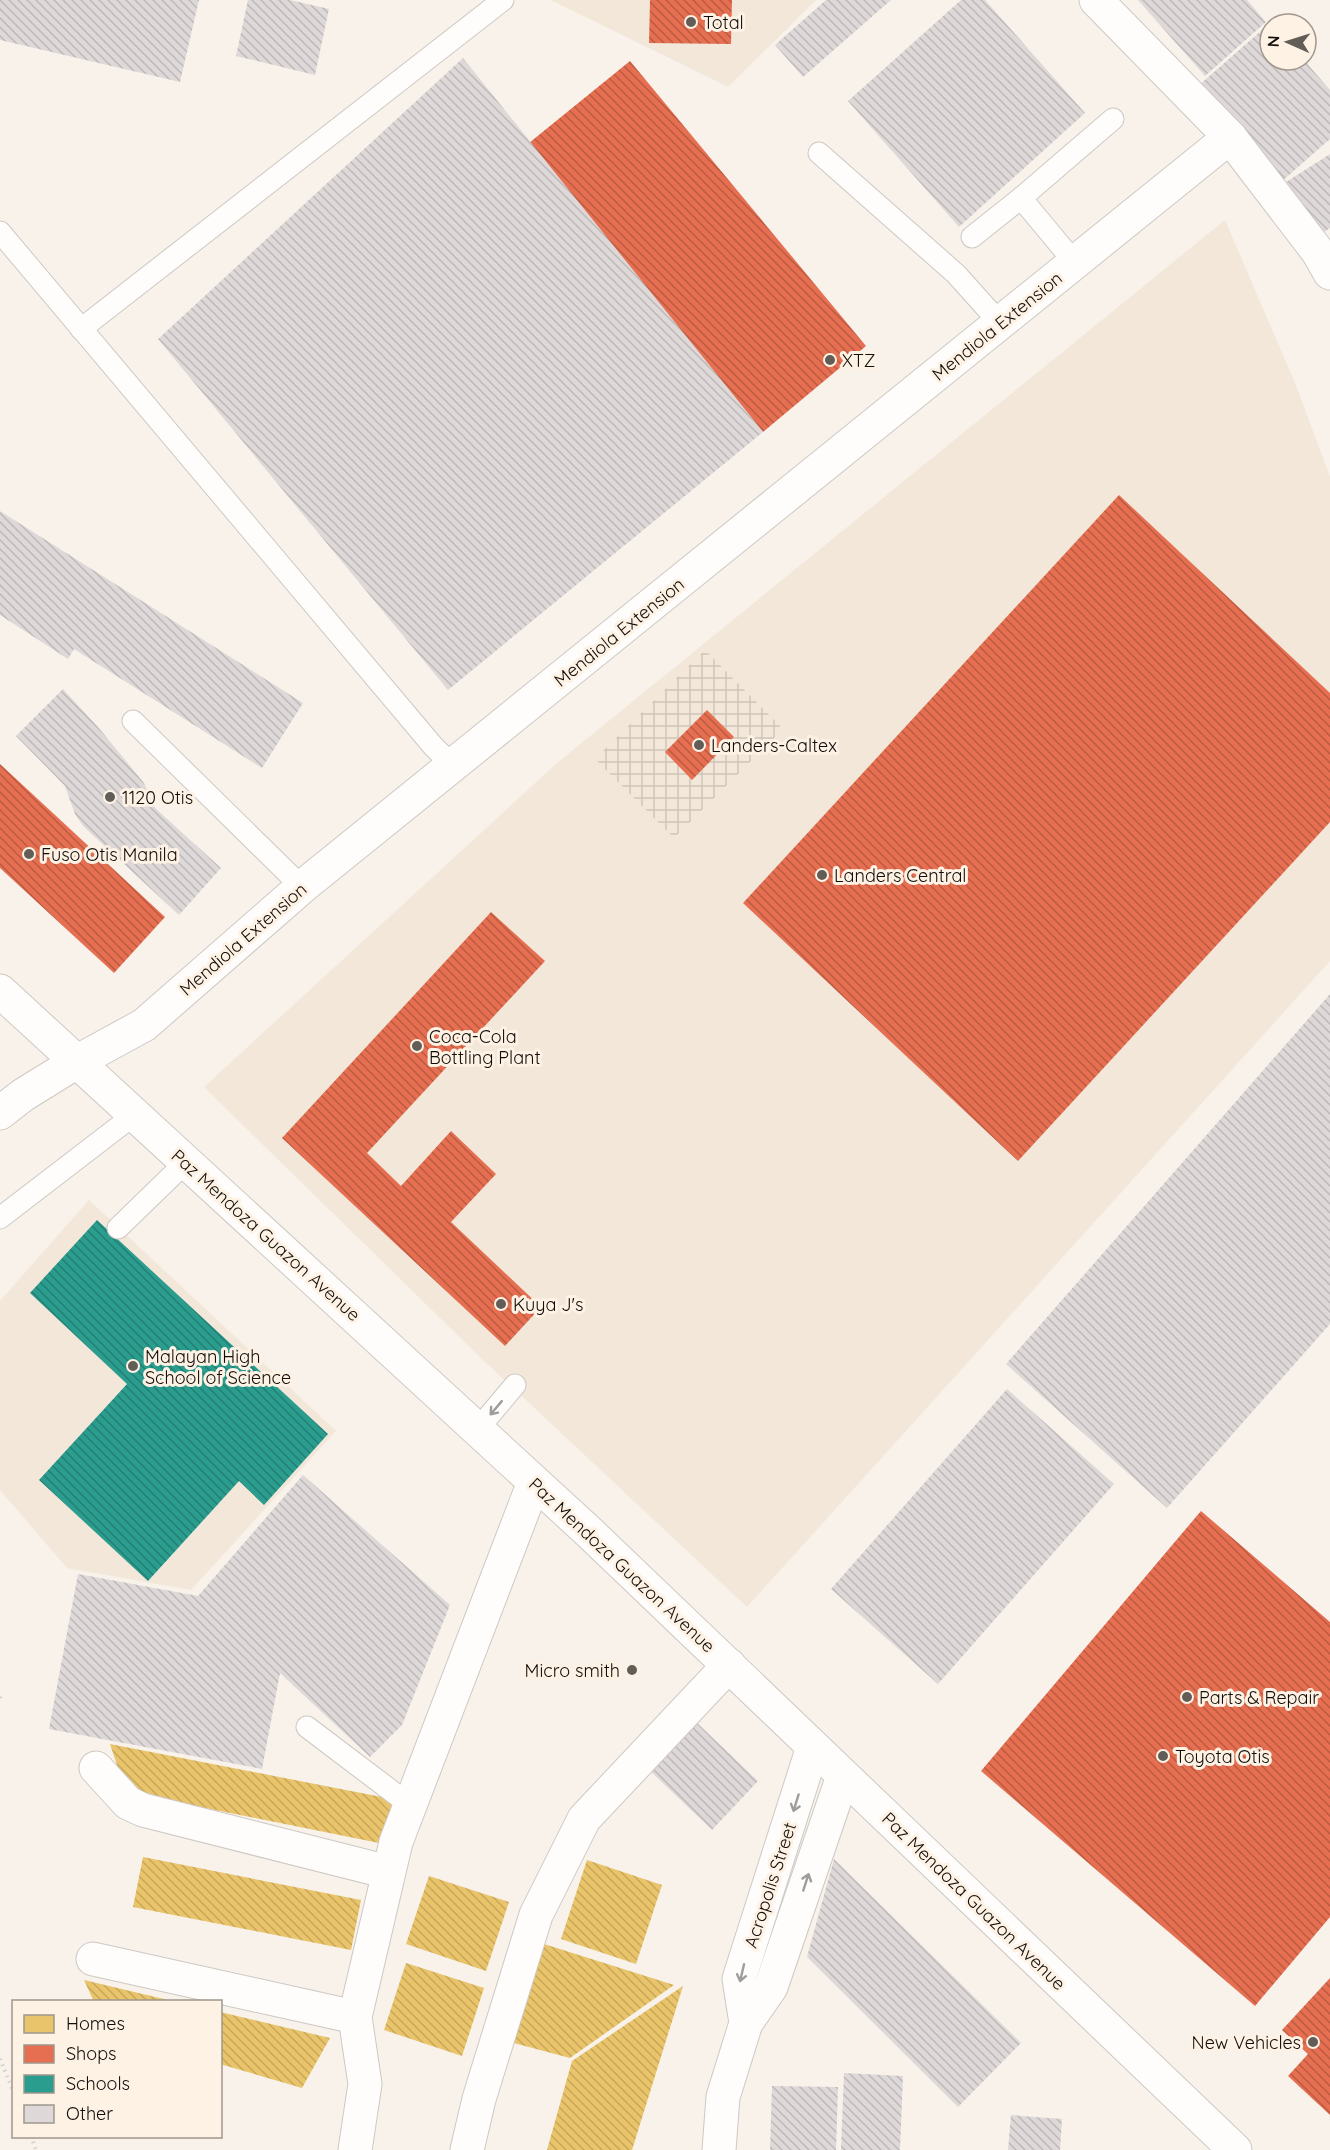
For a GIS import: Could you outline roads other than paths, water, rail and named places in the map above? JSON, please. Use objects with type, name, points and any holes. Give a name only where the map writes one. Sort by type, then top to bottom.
[{"type":"street","points":[[1096,0],[1230,137],[1318,252],[1330,273]]},
{"type":"street","name":"Mendiola Extension","points":[[0,1113],[23,1095],[78,1061],[144,1026],[302,887],[1230,137]]},
{"type":"street","name":"Paz Mendoza Guazon Avenue","points":[[0,991],[534,1482],[729,1665],[1235,2150]]},
{"type":"street","points":[[354,2150],[365,2084],[354,2017],[396,1842],[534,1482]]},
{"type":"street","points":[[467,2150],[479,2099],[536,1915],[584,1819],[729,1665]]},
{"type":"street","name":"Acropolis Street","points":[[746,2024],[739,1979],[813,1747]]},
{"type":"street","points":[[96,1768],[129,1803],[143,1810],[388,1872]]},
{"type":"street","name":"Acropolis Street","points":[[719,2150],[723,2097],[746,2024],[771,1988],[843,1776]]},
{"type":"street","points":[[93,1959],[354,2017]]},
{"type":"lane","points":[[81,329],[503,0]]},
{"type":"lane","points":[[972,237],[1113,119]]},
{"type":"lane","points":[[819,153],[956,274],[1000,323]]},
{"type":"lane","points":[[1021,198],[1075,263]]},
{"type":"lane","points":[[0,232],[433,746],[452,765]]},
{"type":"lane","points":[[133,722],[302,887]]},
{"type":"lane","points":[[0,1218],[134,1115]]},
{"type":"lane","points":[[117,1228],[186,1162]]},
{"type":"lane","points":[[477,1430],[515,1385]]},
{"type":"lane","points":[[307,1727],[410,1805]]},
{"type":"place","name":"Total","points":[[691,22]]},
{"type":"place","name":"XTZ","points":[[830,360]]},
{"type":"place","name":"Landers-Caltex","points":[[699,745]]},
{"type":"place","name":"1120 Otis","points":[[110,797]]},
{"type":"place","name":"Fuso Otis Manila","points":[[29,854]]},
{"type":"place","name":"Landers Central","points":[[822,875]]},
{"type":"place","name":"Coca-Cola Bottling Plant","points":[[417,1046]]},
{"type":"place","name":"Kuya J's","points":[[501,1304]]},
{"type":"place","name":"Malayan High School of Science","points":[[133,1366]]},
{"type":"place","name":"Micro smith","points":[[632,1670]]},
{"type":"place","name":"Parts & Repair","points":[[1187,1697]]},
{"type":"place","name":"Toyota Otis","points":[[1163,1756]]},
{"type":"place","name":"New Vehicles","points":[[1313,2042]]}]
